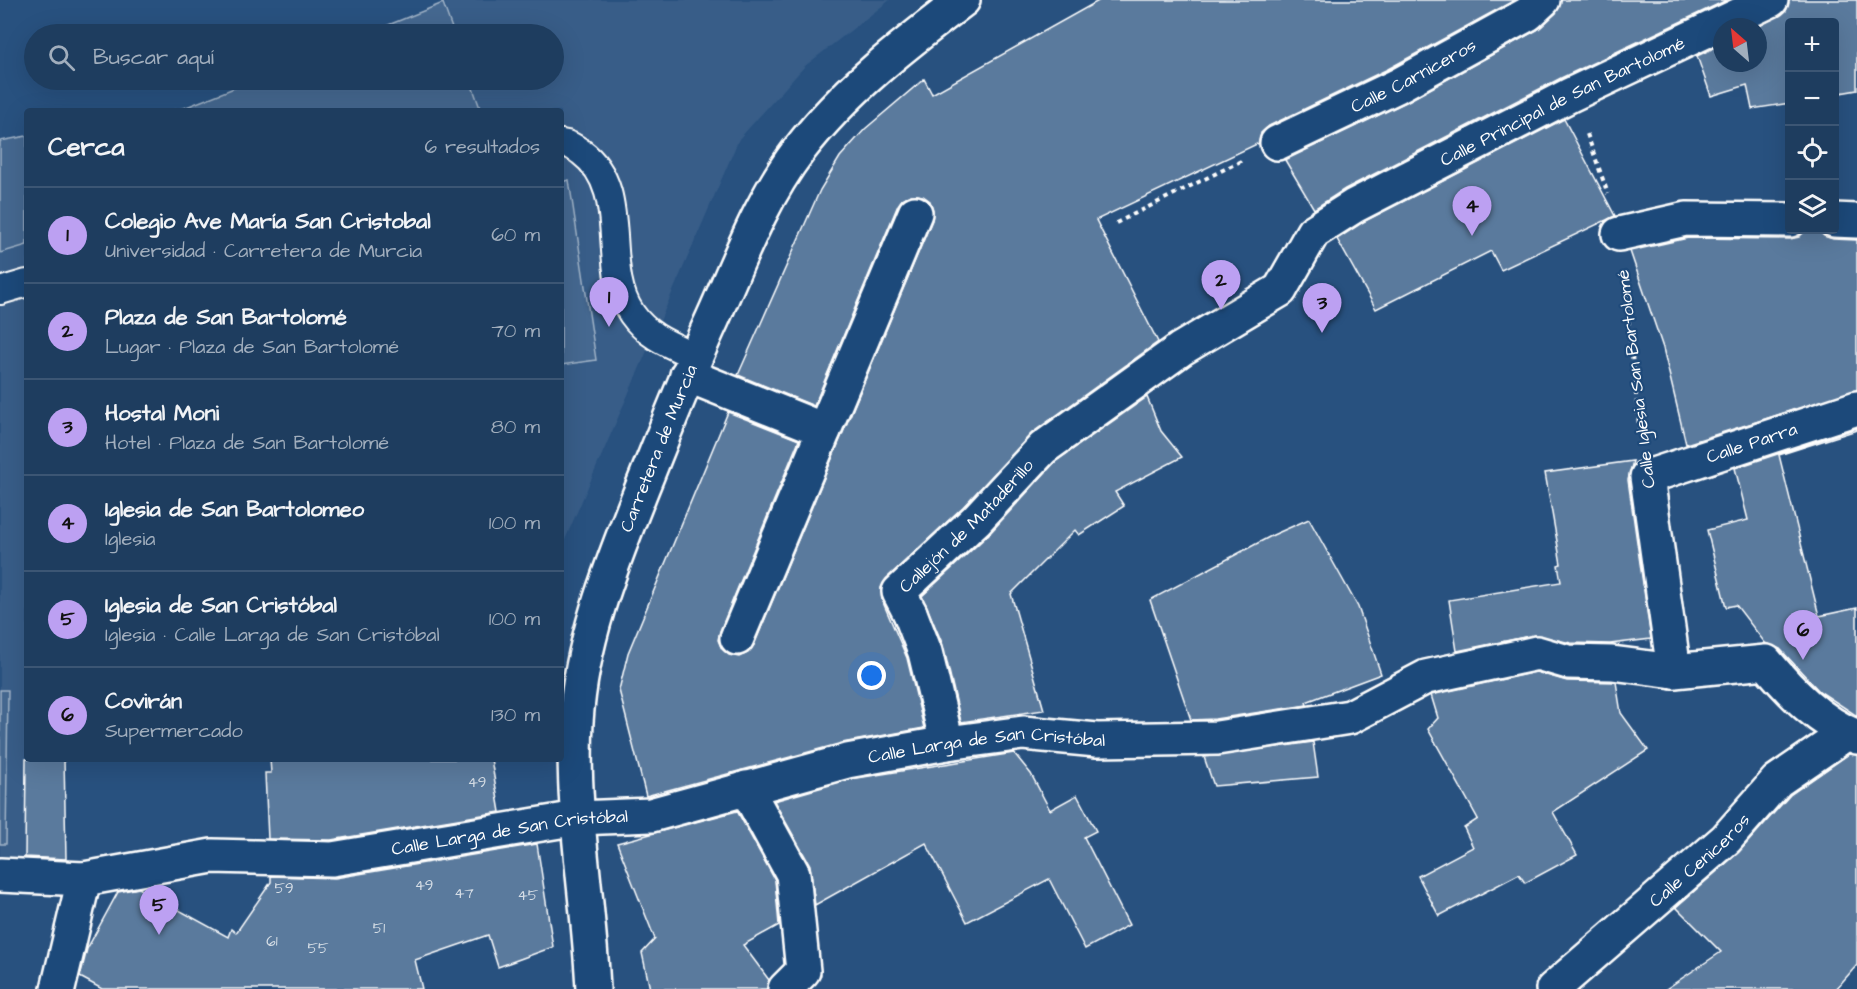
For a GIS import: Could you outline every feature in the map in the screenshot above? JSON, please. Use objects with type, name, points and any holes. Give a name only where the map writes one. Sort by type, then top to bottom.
[{"type":"street","name":"Carretera de Murcia","points":[[593,989],[578,818],[576,724],[581,669],[609,572],[691,366],[764,204],[799,151],[838,104],[890,56],[963,0]]},
{"type":"street","name":"Calle Carniceros","points":[[1262,151],[1397,86],[1528,15],[1543,0]]},
{"type":"street","name":"Calle Principal de San Bartolomé","points":[[1043,448],[1181,349],[1280,290],[1313,232],[1354,206],[1570,95],[1771,0]]},
{"type":"street","points":[[737,638],[915,213]]},
{"type":"street","points":[[1619,234],[1686,219],[1785,220]]},
{"type":"street","points":[[1839,220],[1857,220]]},
{"type":"street","points":[[691,366],[718,387],[824,430]]},
{"type":"street","name":"Calle Parra","points":[[1647,477],[1857,408]]},
{"type":"street","name":"Callejón de Mataderillo","points":[[947,743],[926,652],[899,592],[976,520],[1043,448]]},
{"type":"street","name":"Calle Iglesia San Bartolomé","points":[[1647,477],[1674,671]]},
{"type":"street","name":"Calle Larga de San Cristóbal","points":[[0,875],[84,879],[212,856],[332,859],[578,818],[651,814],[846,761],[947,743],[1023,734],[1097,740],[1217,738],[1350,717],[1426,678],[1537,653],[1568,662],[1612,663],[1674,671],[1766,662],[1796,697],[1852,735]]},
{"type":"street","name":"Calle Ceniceros","points":[[1553,989],[1726,839],[1777,781],[1852,735]]},
{"type":"street","points":[[746,788],[793,874],[803,971],[785,989]]},
{"type":"street","points":[[58,989],[84,879]]},
{"type":"lane","points":[[564,143],[569,144],[592,160],[606,183],[621,285],[631,312],[652,336],[691,366]]},
{"type":"lane","points":[[0,291],[24,284]]},
{"type":"path","name":"Calle Iglesia San Bartolomé","points":[[1570,95],[1603,173],[1619,234],[1630,328],[1636,414],[1647,477]]},
{"type":"path","points":[[1116,223],[1262,151]]},
{"type":"shaded area","points":[[444,0],[890,0],[805,66],[739,139],[564,542],[564,108],[480,108],[474,90],[564,90],[564,24],[451,24]]},
{"type":"shaded area","points":[[443,3],[450,24],[391,24]]},
{"type":"shaded area","points":[[229,90],[474,90],[480,108],[184,108]]},
{"type":"shaded area","points":[[24,137],[24,246],[0,253],[0,141]]},
{"type":"shaded area","points":[[569,180],[596,360],[564,365],[564,181]]},
{"type":"shaded area","points":[[24,246],[25,867],[0,867],[0,253]]},
{"type":"shaded area","points":[[0,690],[8,690],[6,844],[0,844]]},
{"type":"building","points":[[1100,0],[1515,0],[1388,69],[1269,126],[1261,133],[1259,143],[1096,220],[1158,342],[1032,433],[963,507],[886,579],[881,588],[882,600],[907,658],[924,728],[842,743],[646,796],[619,690],[628,653],[728,412],[799,440],[720,631],[718,640],[722,649],[729,655],[739,657],[748,653],[754,645],[932,220],[933,210],[930,201],[923,196],[912,195],[903,198],[898,205],[814,406],[738,375],[820,190],[840,157],[865,129],[924,79],[932,94]]},
{"type":"building","points":[[1561,0],[1727,0],[1561,78],[1345,189],[1314,209],[1285,160],[1406,102],[1537,30],[1556,13]]},
{"type":"building","points":[[1789,0],[1857,0],[1857,90],[1839,93],[1839,18],[1785,18],[1785,104],[1752,109],[1747,85],[1711,96],[1697,56],[1713,48],[1713,72],[1767,72],[1767,22],[1786,11]]},
{"type":"building","points":[[1564,119],[1615,216],[1501,270],[1491,251],[1376,309],[1337,239],[1363,222]]},
{"type":"building","points":[[1802,234],[1822,234],[1833,239],[1857,240],[1857,390],[1686,444],[1663,348],[1630,251],[1688,238],[1790,239]]},
{"type":"building","points":[[1147,397],[1161,431],[1182,457],[1115,492],[1124,506],[1079,535],[1075,530],[1011,594],[1044,710],[961,722],[943,645],[922,596],[990,533],[1055,462]]},
{"type":"building","points":[[1857,428],[1857,430],[1779,455],[1819,616],[1857,608],[1857,716],[1819,691],[1780,649],[1765,643],[1736,605],[1726,607],[1707,530],[1748,520],[1735,468]]},
{"type":"building","points":[[1633,461],[1628,480],[1651,639],[1610,644],[1571,643],[1534,635],[1457,651],[1449,600],[1561,582],[1558,565],[1561,564],[1545,473]]},
{"type":"building","points":[[1309,519],[1358,607],[1381,674],[1306,702],[1307,705],[1215,719],[1191,720],[1150,600],[1273,535]]},
{"type":"building","points":[[1536,672],[1567,681],[1616,682],[1621,713],[1648,750],[1553,812],[1577,855],[1525,883],[1519,874],[1439,916],[1418,876],[1473,847],[1464,828],[1478,819],[1428,729],[1438,718],[1431,695]]},
{"type":"building","points":[[1313,742],[1318,777],[1214,786],[1204,757]]},
{"type":"building","points":[[1014,753],[1031,774],[1050,810],[1077,795],[1096,831],[1084,837],[1129,925],[1085,949],[1049,879],[967,922],[926,843],[815,905],[810,865],[774,801],[851,779]]},
{"type":"building","points":[[1849,754],[1857,755],[1857,965],[1836,989],[1666,989],[1721,952],[1676,907],[1738,853],[1790,795]]},
{"type":"building","points":[[26,762],[64,762],[66,859],[25,857]]},
{"type":"building","points":[[270,762],[492,762],[500,812],[331,840],[268,839],[265,773],[271,773]]},
{"type":"building","points":[[737,811],[775,880],[779,925],[743,945],[769,980],[767,989],[650,989],[642,953],[655,939],[617,843]]},
{"type":"building","points":[[537,844],[553,947],[498,967],[488,935],[415,960],[422,989],[102,989],[80,977],[87,949],[118,892],[139,888],[228,937],[231,929],[236,933],[271,882],[271,876],[335,878]]},
{"type":"place","name":"Iglesia de San Bartolomeo","points":[[1472,236]]},
{"type":"place","name":"Plaza de San Bartolomé","points":[[1221,310]]},
{"type":"place","name":"Colegio Ave María San Cristobal","points":[[609,327]]},
{"type":"place","name":"Hostal Moni","points":[[1322,333]]},
{"type":"place","name":"Covirán","points":[[1803,660]]},
{"type":"place","name":"Iglesia de San Cristóbal","points":[[159,935]]}]
